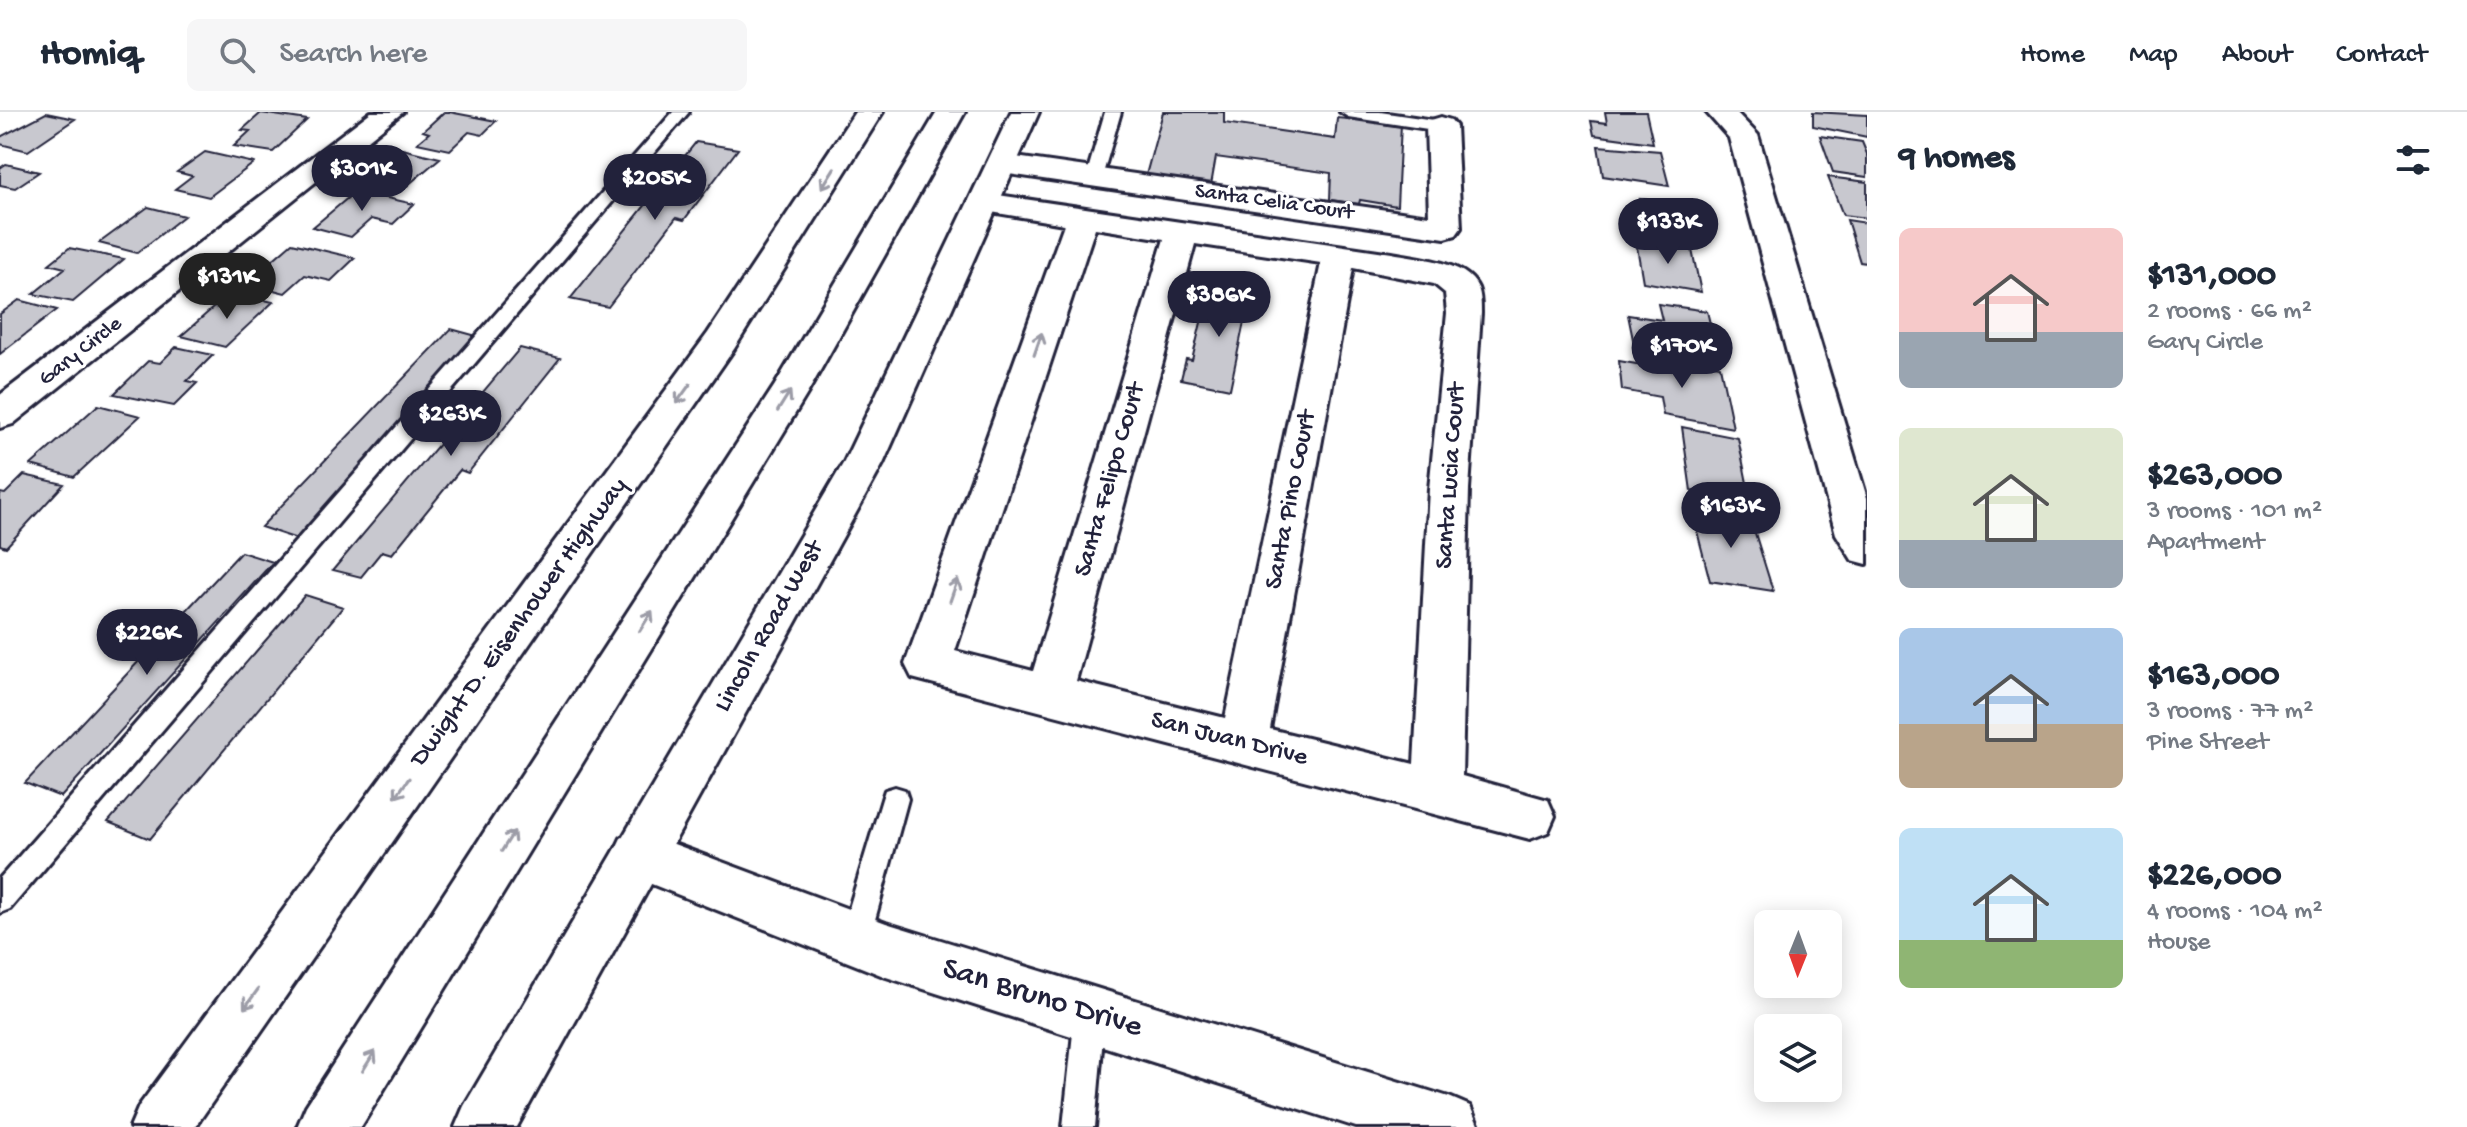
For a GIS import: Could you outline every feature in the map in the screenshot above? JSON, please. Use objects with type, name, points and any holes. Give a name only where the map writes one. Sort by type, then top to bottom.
[{"type":"main road","name":"Gary Circle","points":[[0,415],[389,112]]},
{"type":"main road","name":"Dwight D. Eisenhower Highway","points":[[160,1127],[721,341],[869,112]]},
{"type":"main road","points":[[327,1127],[788,394],[863,270],[951,112]]},
{"type":"main road","name":"Lincoln Road West","points":[[485,1127],[863,464],[1025,112]]},
{"type":"main road","points":[[1720,112],[1743,135],[1862,541]]},
{"type":"main road","name":"Santa Celia Court","points":[[993,183],[1094,177],[1445,228],[1441,126]]},
{"type":"main road","points":[[993,183],[1082,219],[1339,256]]},
{"type":"main road","name":"San Juan Drive","points":[[1082,219],[928,664],[1530,816]]},
{"type":"main road","name":"Santa Felipo Court","points":[[1049,694],[1182,233]]},
{"type":"main road","name":"Santa Pino Court","points":[[1244,743],[1339,256]]},
{"type":"main road","name":"Santa Lucia Court","points":[[1339,256],[1446,276],[1462,289],[1464,313],[1449,489],[1437,792]]},
{"type":"main road","name":"San Bruno Drive","points":[[639,855],[855,938],[1449,1127]]},
{"type":"lane","points":[[0,899],[681,112]]},
{"type":"lane","points":[[1094,177],[1113,112]]},
{"type":"lane","points":[[1348,112],[1441,126]]},
{"type":"lane","points":[[855,938],[895,799]]},
{"type":"lane","points":[[1079,1127],[1090,1014]]},
{"type":"building","points":[[444,112],[496,121],[482,135],[469,132],[450,150],[417,143],[429,133],[423,131]]},
{"type":"building","points":[[1163,112],[1224,112],[1224,123],[1335,139],[1337,118],[1401,124],[1397,206],[1360,200],[1359,204],[1330,200],[1331,173],[1216,157],[1211,185],[1146,175]]},
{"type":"building","points":[[1605,112],[1646,112],[1653,143],[1594,135],[1591,121],[1607,123]]},
{"type":"building","points":[[1813,112],[1867,115],[1867,137],[1813,126]]},
{"type":"building","points":[[46,113],[75,119],[28,151],[0,144],[0,137]]},
{"type":"building","points":[[261,113],[307,120],[273,152],[234,146],[250,131],[242,130]]},
{"type":"building","points":[[1820,136],[1862,142],[1867,154],[1867,177],[1833,172]]},
{"type":"building","points":[[696,142],[738,149],[684,220],[676,218],[608,307],[570,299]]},
{"type":"building","points":[[1598,146],[1660,151],[1669,186],[1603,176]]},
{"type":"building","points":[[402,149],[440,158],[401,191],[369,184],[383,172],[377,170]]},
{"type":"building","points":[[205,152],[254,163],[209,197],[175,189],[192,176],[177,172]]},
{"type":"building","points":[[6,164],[39,172],[15,188],[0,185],[0,168]]},
{"type":"building","points":[[1828,177],[1867,182],[1867,218],[1843,215]]},
{"type":"building","points":[[356,191],[414,204],[393,224],[371,219],[351,237],[313,227]]},
{"type":"building","points":[[1640,199],[1683,204],[1696,232],[1683,231],[1685,239],[1646,234]]},
{"type":"building","points":[[148,207],[184,216],[137,253],[99,243]]},
{"type":"building","points":[[1847,220],[1867,223],[1867,263],[1860,262]]},
{"type":"building","points":[[1636,241],[1692,250],[1701,292],[1643,282]]},
{"type":"building","points":[[292,243],[355,258],[331,281],[305,275],[285,293],[246,283]]},
{"type":"building","points":[[69,248],[124,259],[73,302],[33,294],[65,268],[49,264]]},
{"type":"building","points":[[1209,289],[1257,298],[1252,323],[1244,322],[1230,389],[1181,379],[1186,359],[1192,360]]},
{"type":"building","points":[[239,294],[273,302],[225,347],[181,336],[214,307],[223,309]]},
{"type":"building","points":[[19,300],[57,310],[0,354],[0,314]]},
{"type":"building","points":[[1658,304],[1707,311],[1715,345],[1702,343],[1705,355],[1634,344],[1628,315],[1662,320]]},
{"type":"building","points":[[451,329],[484,338],[297,539],[261,527]]},
{"type":"building","points":[[176,347],[213,355],[187,381],[197,383],[174,406],[114,394],[148,361],[160,363]]},
{"type":"building","points":[[520,348],[560,358],[468,473],[460,470],[392,554],[382,551],[361,577],[333,570]]},
{"type":"building","points":[[1669,357],[1720,366],[1733,428],[1663,415],[1660,397],[1622,390],[1619,361],[1671,370]]},
{"type":"building","points":[[98,405],[140,416],[74,477],[31,465]]},
{"type":"building","points":[[1682,427],[1738,438],[1751,503],[1691,491]]},
{"type":"building","points":[[24,475],[64,484],[6,547],[0,545],[0,493],[5,494]]},
{"type":"building","points":[[1691,508],[1750,517],[1773,591],[1710,581]]},
{"type":"building","points":[[241,552],[273,562],[61,797],[25,783]]},
{"type":"building","points":[[305,595],[343,607],[150,839],[108,822]]}]
